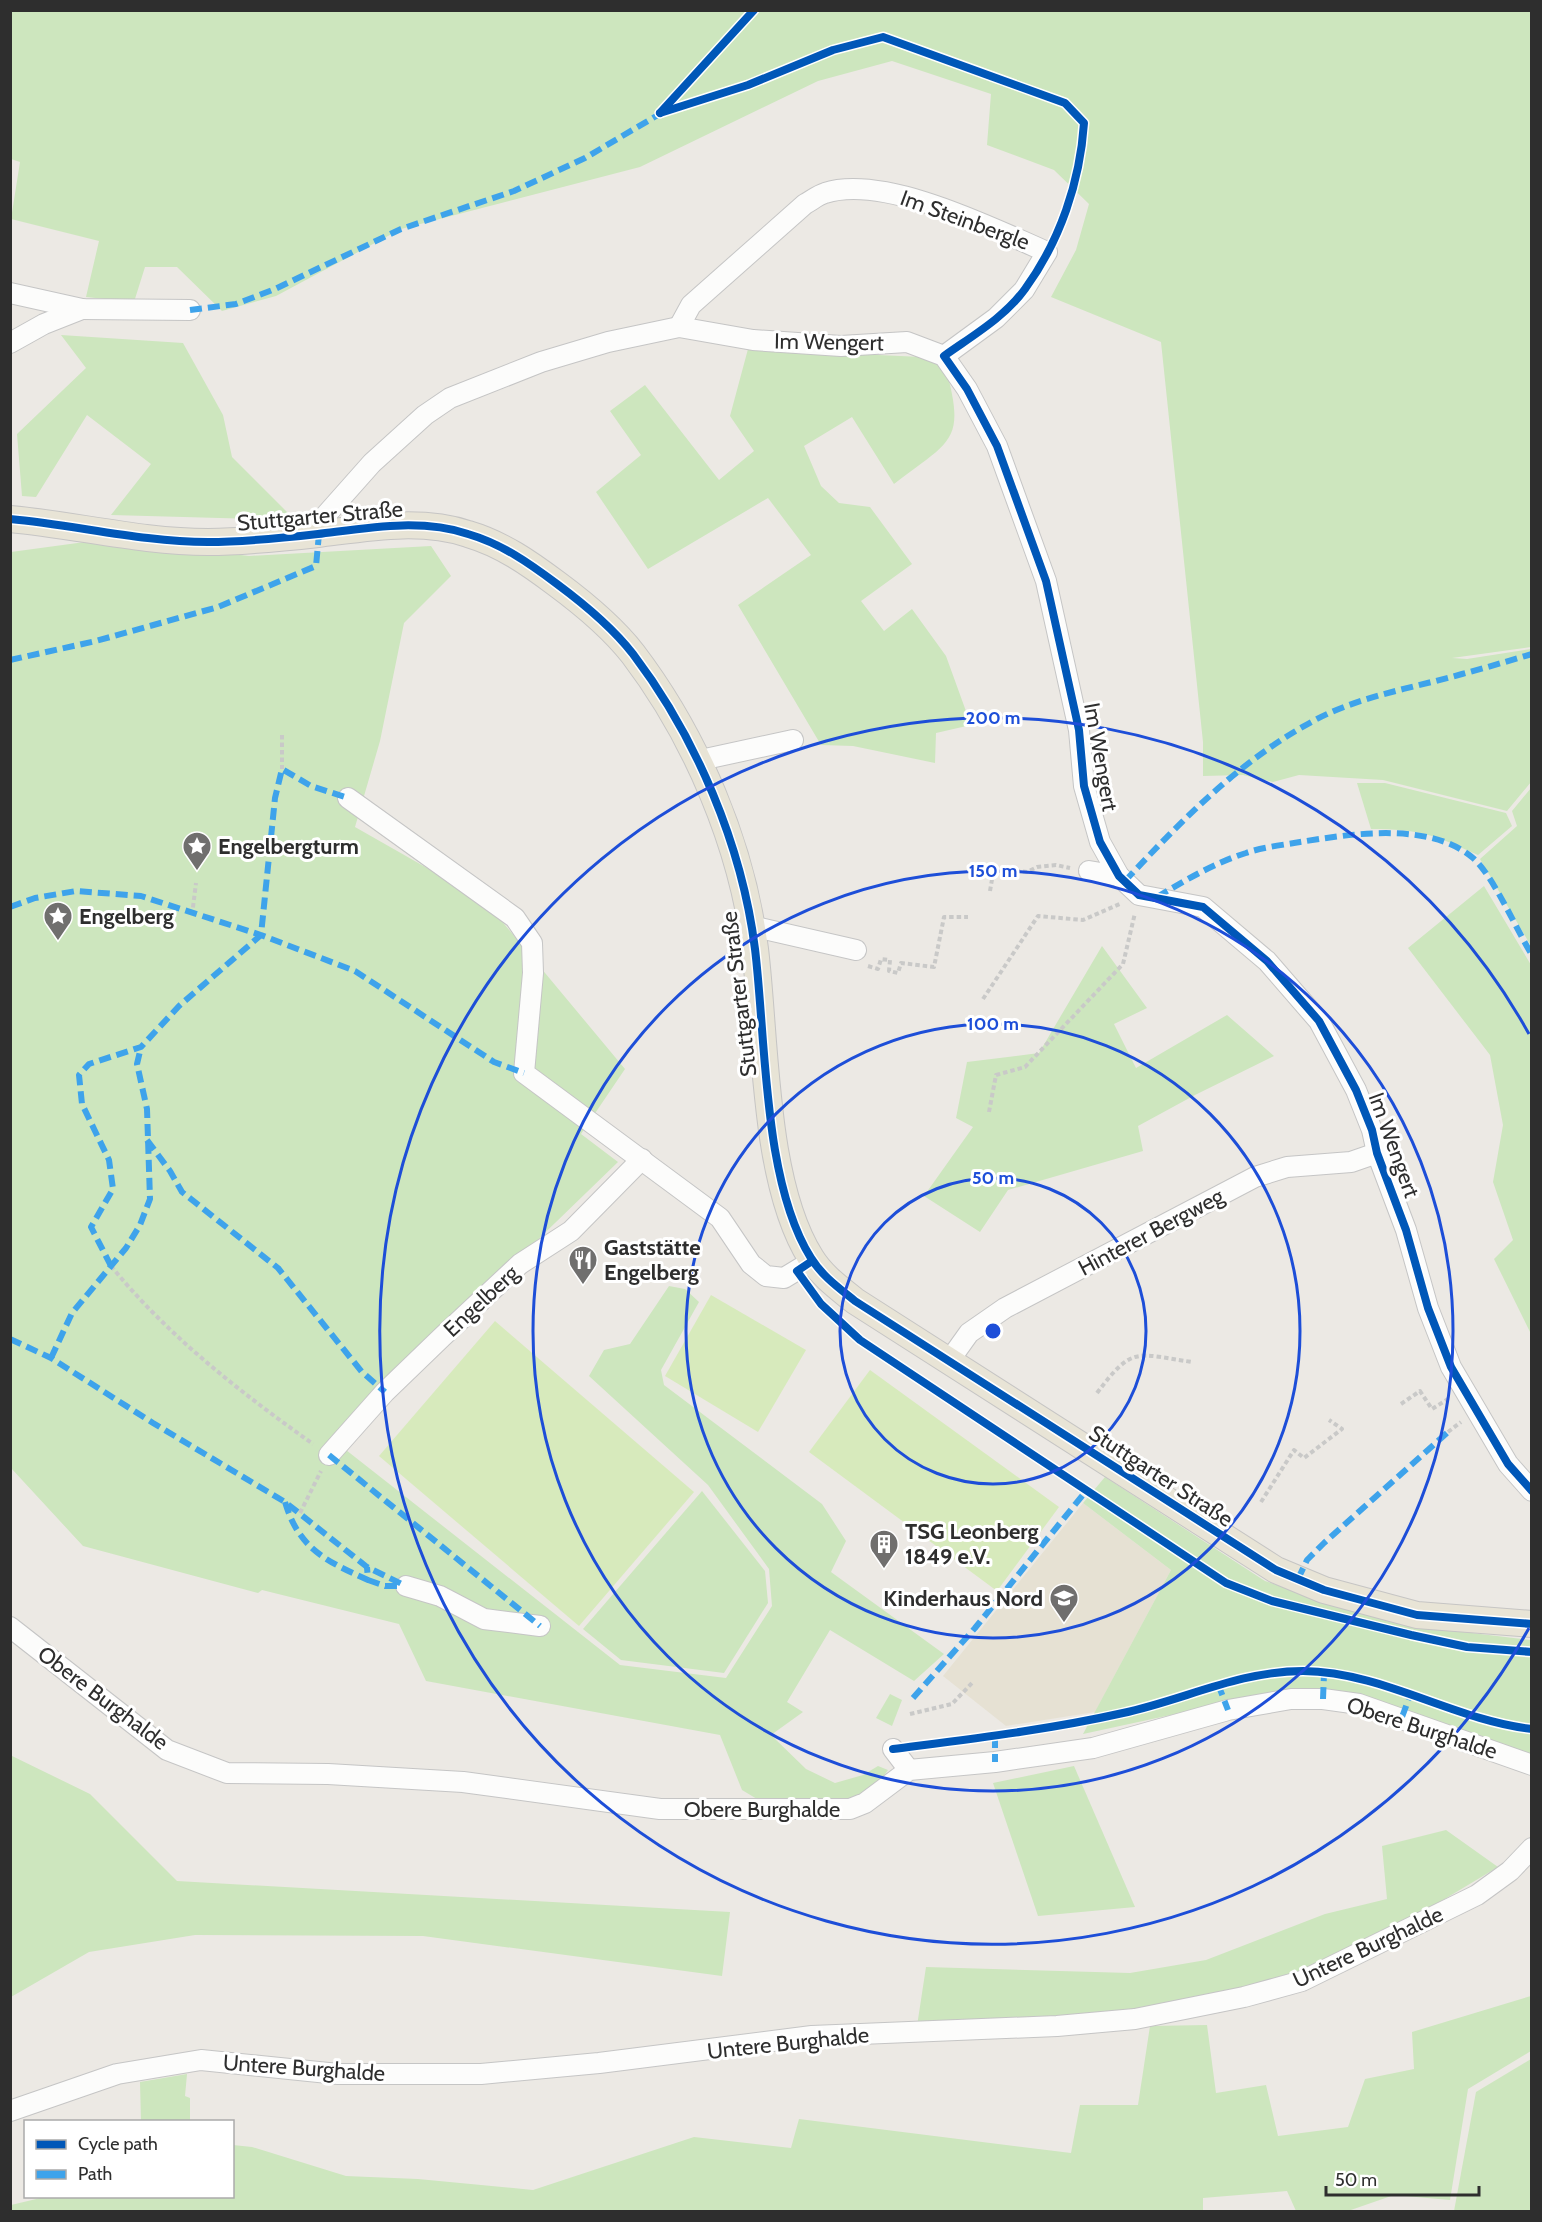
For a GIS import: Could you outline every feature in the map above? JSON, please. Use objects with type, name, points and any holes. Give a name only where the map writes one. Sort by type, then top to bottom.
[{"type":"main road","name":"Stuttgarter Straße","points":[[10,519],[206,542],[320,534],[370,527],[425,526],[465,532],[503,547],[580,601],[618,637],[663,700],[696,760],[725,827],[743,884],[751,926],[778,1164],[785,1197],[796,1232],[812,1261],[833,1284],[855,1301],[1276,1570],[1324,1590],[1417,1615],[1532,1624]]},
{"type":"street","name":"Im Steinbergle","points":[[679,327],[691,305],[805,204],[825,193],[864,190],[892,193],[987,226],[1047,252],[1024,290],[996,318],[944,356]]},
{"type":"street","points":[[10,293],[82,309],[190,310]]},
{"type":"street","points":[[10,343],[44,324],[82,309]]},
{"type":"street","name":"Im Wengert","points":[[320,534],[325,516],[372,463],[425,415],[450,398],[542,362],[608,342],[679,327],[753,340],[841,346],[907,342],[944,356],[967,389],[997,446],[1046,581],[1078,730],[1084,786],[1100,842],[1119,876],[1139,895],[1203,907],[1267,961],[1319,1021],[1356,1090],[1372,1130],[1377,1153],[1406,1230],[1428,1308],[1451,1367],[1508,1464],[1532,1491]]},
{"type":"street","points":[[696,760],[793,740]]},
{"type":"street","points":[[348,798],[515,918],[532,943],[533,973],[524,1073],[720,1218],[751,1264],[766,1276],[784,1278],[812,1261]]},
{"type":"street","points":[[1089,871],[1119,876]]},
{"type":"street","points":[[751,926],[856,950]]},
{"type":"street","name":"Hinterer Bergweg","points":[[949,1361],[969,1333],[1005,1308],[1254,1177],[1287,1167],[1351,1162],[1377,1153]]},
{"type":"street","name":"Engelberg","points":[[329,1455],[385,1392],[450,1329],[520,1264],[571,1231],[642,1159]]},
{"type":"street","points":[[406,1586],[440,1596],[484,1619],[540,1626]]},
{"type":"street","name":"Obere Burghalde","points":[[10,1627],[167,1750],[227,1773],[328,1774],[463,1782],[660,1809],[850,1809],[865,1803],[909,1770],[995,1762],[1093,1748],[1258,1703],[1323,1699],[1359,1704],[1391,1714],[1532,1765]]},
{"type":"street","points":[[893,1749],[909,1770]]},
{"type":"street","name":"Untere Burghalde","points":[[10,2111],[117,2074],[201,2060],[338,2074],[481,2074],[610,2062],[812,2036],[1057,2026],[1135,2019],[1244,1997],[1302,1981],[1478,1895],[1510,1871],[1532,1848]]},
{"type":"path","points":[[282,735],[282,769]]},
{"type":"path","points":[[990,891],[994,868],[1027,872],[1037,867],[1056,865],[1089,871]]},
{"type":"path","points":[[192,915],[196,883]]},
{"type":"path","points":[[983,999],[1038,916],[1083,920],[1139,895]]},
{"type":"path","points":[[989,1112],[996,1075],[1025,1067],[1123,964],[1139,895]]},
{"type":"path","points":[[856,950],[871,954],[868,967],[878,969],[881,958],[890,960],[889,971],[898,973],[902,963],[934,968],[944,917],[968,917]]},
{"type":"path","points":[[111,1266],[137,1298],[229,1383],[329,1455],[300,1513]]},
{"type":"path","points":[[1098,1393],[1119,1363],[1139,1354],[1192,1362]]},
{"type":"path","points":[[1401,1404],[1420,1391],[1432,1409],[1464,1389]]},
{"type":"path","points":[[1261,1502],[1294,1450],[1304,1458],[1342,1429],[1329,1420]]},
{"type":"path","points":[[910,1714],[952,1704],[972,1683]]},
{"type":"shaded area","name":"Kinderhaus Nord","points":[[1083,1503],[1171,1570],[1095,1712],[1006,1726],[943,1676]]},
{"type":"green space","points":[[11,11],[1531,11],[1531,647],[1452,658],[1467,659],[1531,649],[1531,782],[1507,811],[1383,780],[1299,775],[1273,782],[1243,775],[1203,776],[1203,742],[1161,342],[1051,297],[1076,250],[1089,204],[1054,170],[987,145],[991,94],[892,61],[818,81],[640,167],[401,229],[276,296],[222,311],[177,267],[145,267],[134,302],[86,297],[99,241],[11,219],[20,162],[11,159]]},
{"type":"green space","points":[[61,335],[183,343],[223,415],[232,457],[295,520],[111,515],[151,464],[87,415],[36,497],[22,496],[17,434],[86,368]]},
{"type":"green space","points":[[748,349],[922,357],[945,365],[954,410],[954,425],[950,436],[942,447],[894,484],[852,417],[804,446],[821,486],[839,503],[870,507],[912,564],[861,601],[884,631],[912,609],[946,656],[971,725],[936,733],[935,763],[853,746],[821,745],[738,605],[811,555],[768,498],[648,569],[596,492],[641,455],[610,411],[645,385],[719,480],[754,451],[730,416]]},
{"type":"green space","points":[[107,539],[249,556],[431,546],[451,576],[404,623],[380,741],[355,827],[485,901],[625,1069],[581,1134],[618,1162],[332,1439],[620,1665],[726,1678],[772,1606],[769,1569],[708,1485],[589,1376],[604,1350],[630,1344],[669,1286],[685,1289],[699,1302],[661,1370],[664,1385],[822,1504],[846,1541],[831,1572],[944,1654],[914,1681],[830,1630],[787,1702],[803,1712],[771,1735],[806,1769],[835,1783],[863,1775],[878,1766],[888,1770],[870,1795],[833,1803],[757,1799],[742,1790],[720,1735],[426,1681],[399,1624],[262,1590],[258,1593],[83,1546],[11,1468],[11,552]]},
{"type":"green space","points":[[1357,783],[1385,783],[1506,813],[1512,826],[1478,855],[1426,834],[1402,830],[1371,829]]},
{"type":"green space","points":[[1531,788],[1531,946],[1480,859],[1517,826],[1512,811]]},
{"type":"green space","points":[[1484,886],[1531,965],[1531,1334],[1494,1259],[1513,1240],[1493,1182],[1503,1125],[1490,1055],[1408,948]]},
{"type":"green space","points":[[1102,946],[1147,1008],[1114,1024],[1136,1068],[1227,1015],[1274,1056],[1138,1126],[1143,1151],[1008,1190],[980,1232],[924,1196],[973,1127],[956,1118],[967,1062],[1039,1053]]},
{"type":"green space","points":[[711,1295],[806,1350],[758,1432],[665,1376]]},
{"type":"green space","points":[[495,1321],[694,1492],[579,1626],[379,1456]]},
{"type":"green space","points":[[870,1370],[1059,1507],[997,1591],[809,1452]]},
{"type":"green space","points":[[1105,1477],[1265,1581],[1348,1609],[1422,1627],[1531,1640],[1531,1760],[1414,1715],[1263,1695],[1083,1734],[1171,1570],[1083,1503]]},
{"type":"green space","points":[[702,1491],[765,1571],[768,1603],[724,1673],[621,1660],[583,1629]]},
{"type":"green space","points":[[890,1694],[902,1700],[892,1726],[876,1718]]},
{"type":"green space","points":[[10,1755],[90,1794],[177,1881],[730,1912],[722,1976],[423,1936],[195,1935],[89,1952],[11,1997]]},
{"type":"green space","points":[[1074,1766],[1135,1907],[1038,1916],[993,1783]]},
{"type":"green space","points":[[1446,1830],[1498,1867],[1403,1924],[1305,1972],[1199,2002],[1078,2016],[917,2026],[926,1967],[1130,1973],[1206,1960],[1325,1914],[1387,1899],[1382,1846]]},
{"type":"green space","points":[[1531,1996],[1531,2051],[1468,2089],[1450,2200],[1394,2195],[1348,2211],[1296,2211],[1287,2191],[1203,2198],[1203,2212],[11,2211],[11,2205],[41,2198],[234,2198],[234,2145],[252,2147],[346,2176],[418,2179],[533,2190],[694,2137],[791,2148],[799,2119],[1071,2153],[1080,2105],[1138,2105],[1150,2026],[1207,2025],[1216,2093],[1266,2085],[1278,2136],[1348,2127],[1365,2079],[1414,2069],[1412,2032]]},
{"type":"green space","points":[[1531,2059],[1531,2211],[1454,2211],[1476,2092]]},
{"type":"green space","points":[[187,2074],[185,2096],[190,2098],[190,2120],[141,2120],[140,2082]]},
{"type":"marked path","points":[[190,310],[236,304],[275,289],[401,229],[514,191],[585,158],[663,112]]},
{"type":"marked path","points":[[10,660],[96,641],[218,607],[316,566],[319,534]]},
{"type":"marked path","points":[[1125,881],[1190,814],[1237,772],[1262,753],[1315,720],[1368,699],[1532,654]]},
{"type":"marked path","points":[[111,1266],[91,1227],[113,1189],[109,1160],[82,1104],[79,1075],[89,1064],[141,1047],[179,1006],[261,935],[275,798],[282,769],[311,786],[348,798]]},
{"type":"marked path","points":[[1157,897],[1211,867],[1259,849],[1342,836],[1389,833],[1412,835],[1435,839],[1455,846],[1473,858],[1497,890],[1532,955]]},
{"type":"marked path","points":[[10,907],[35,898],[76,891],[141,896],[261,935],[355,971],[494,1062],[524,1073]]},
{"type":"marked path","points":[[51,1358],[72,1313],[126,1248],[140,1225],[150,1199],[147,1109],[137,1064],[141,1047]]},
{"type":"marked path","points":[[147,1140],[182,1192],[278,1268],[362,1372],[385,1392]]},
{"type":"marked path","points":[[10,1339],[51,1358],[153,1423],[285,1502],[367,1567],[406,1586]]},
{"type":"marked path","points":[[1298,1579],[1307,1560],[1324,1543],[1448,1432]]},
{"type":"marked path","points":[[329,1455],[540,1626]]},
{"type":"marked path","points":[[913,1698],[975,1628],[1086,1491]]},
{"type":"marked path","points":[[285,1502],[298,1531],[316,1552],[368,1580],[367,1567]]},
{"type":"marked path","points":[[368,1580],[385,1586],[400,1586]]},
{"type":"marked path","points":[[1323,1699],[1324,1674]]},
{"type":"marked path","points":[[1218,1684],[1228,1710]]},
{"type":"marked path","points":[[1402,1717],[1411,1693]]},
{"type":"marked path","points":[[995,1736],[995,1762]]},
{"type":"cycle path","points":[[660,113],[754,10]]},
{"type":"cycle path","points":[[660,113],[748,85],[833,50],[883,37],[1065,103],[1084,123],[1073,189],[1058,231],[1037,271],[1008,308],[944,356],[967,389],[997,446],[1046,581],[1079,730],[1084,786],[1100,842],[1119,876],[1139,895],[1203,907],[1267,961],[1319,1021],[1356,1090],[1372,1130],[1377,1153],[1406,1230],[1428,1308],[1451,1367],[1508,1464],[1532,1491]]},
{"type":"cycle path","points":[[10,519],[158,539],[208,542],[263,540],[374,527],[431,526],[468,534],[492,543],[547,576],[597,616],[633,654],[677,720],[713,794],[727,832],[749,910],[759,985],[769,1109],[775,1151],[795,1227],[820,1270],[855,1301],[1276,1570],[1324,1590],[1417,1615],[1532,1624]]},
{"type":"cycle path","points":[[812,1261],[797,1271],[821,1304],[860,1340],[1226,1583],[1272,1601],[1411,1635],[1467,1647],[1532,1652]]},
{"type":"cycle path","points":[[893,1749],[1008,1734],[1094,1719],[1146,1707],[1234,1681],[1279,1672],[1303,1671],[1333,1673],[1362,1679],[1474,1716],[1532,1729]]},
{"type":"place","name":"Engelbergturm","points":[[197,872]]},
{"type":"place","name":"Engelberg","points":[[58,942]]},
{"type":"place","name":"Gaststätte Engelberg","points":[[583,1286]]},
{"type":"place","name":"TSG Leonberg 1849 e.V.","points":[[884,1570]]},
{"type":"place","name":"Kinderhaus Nord","points":[[1064,1624]]}]
